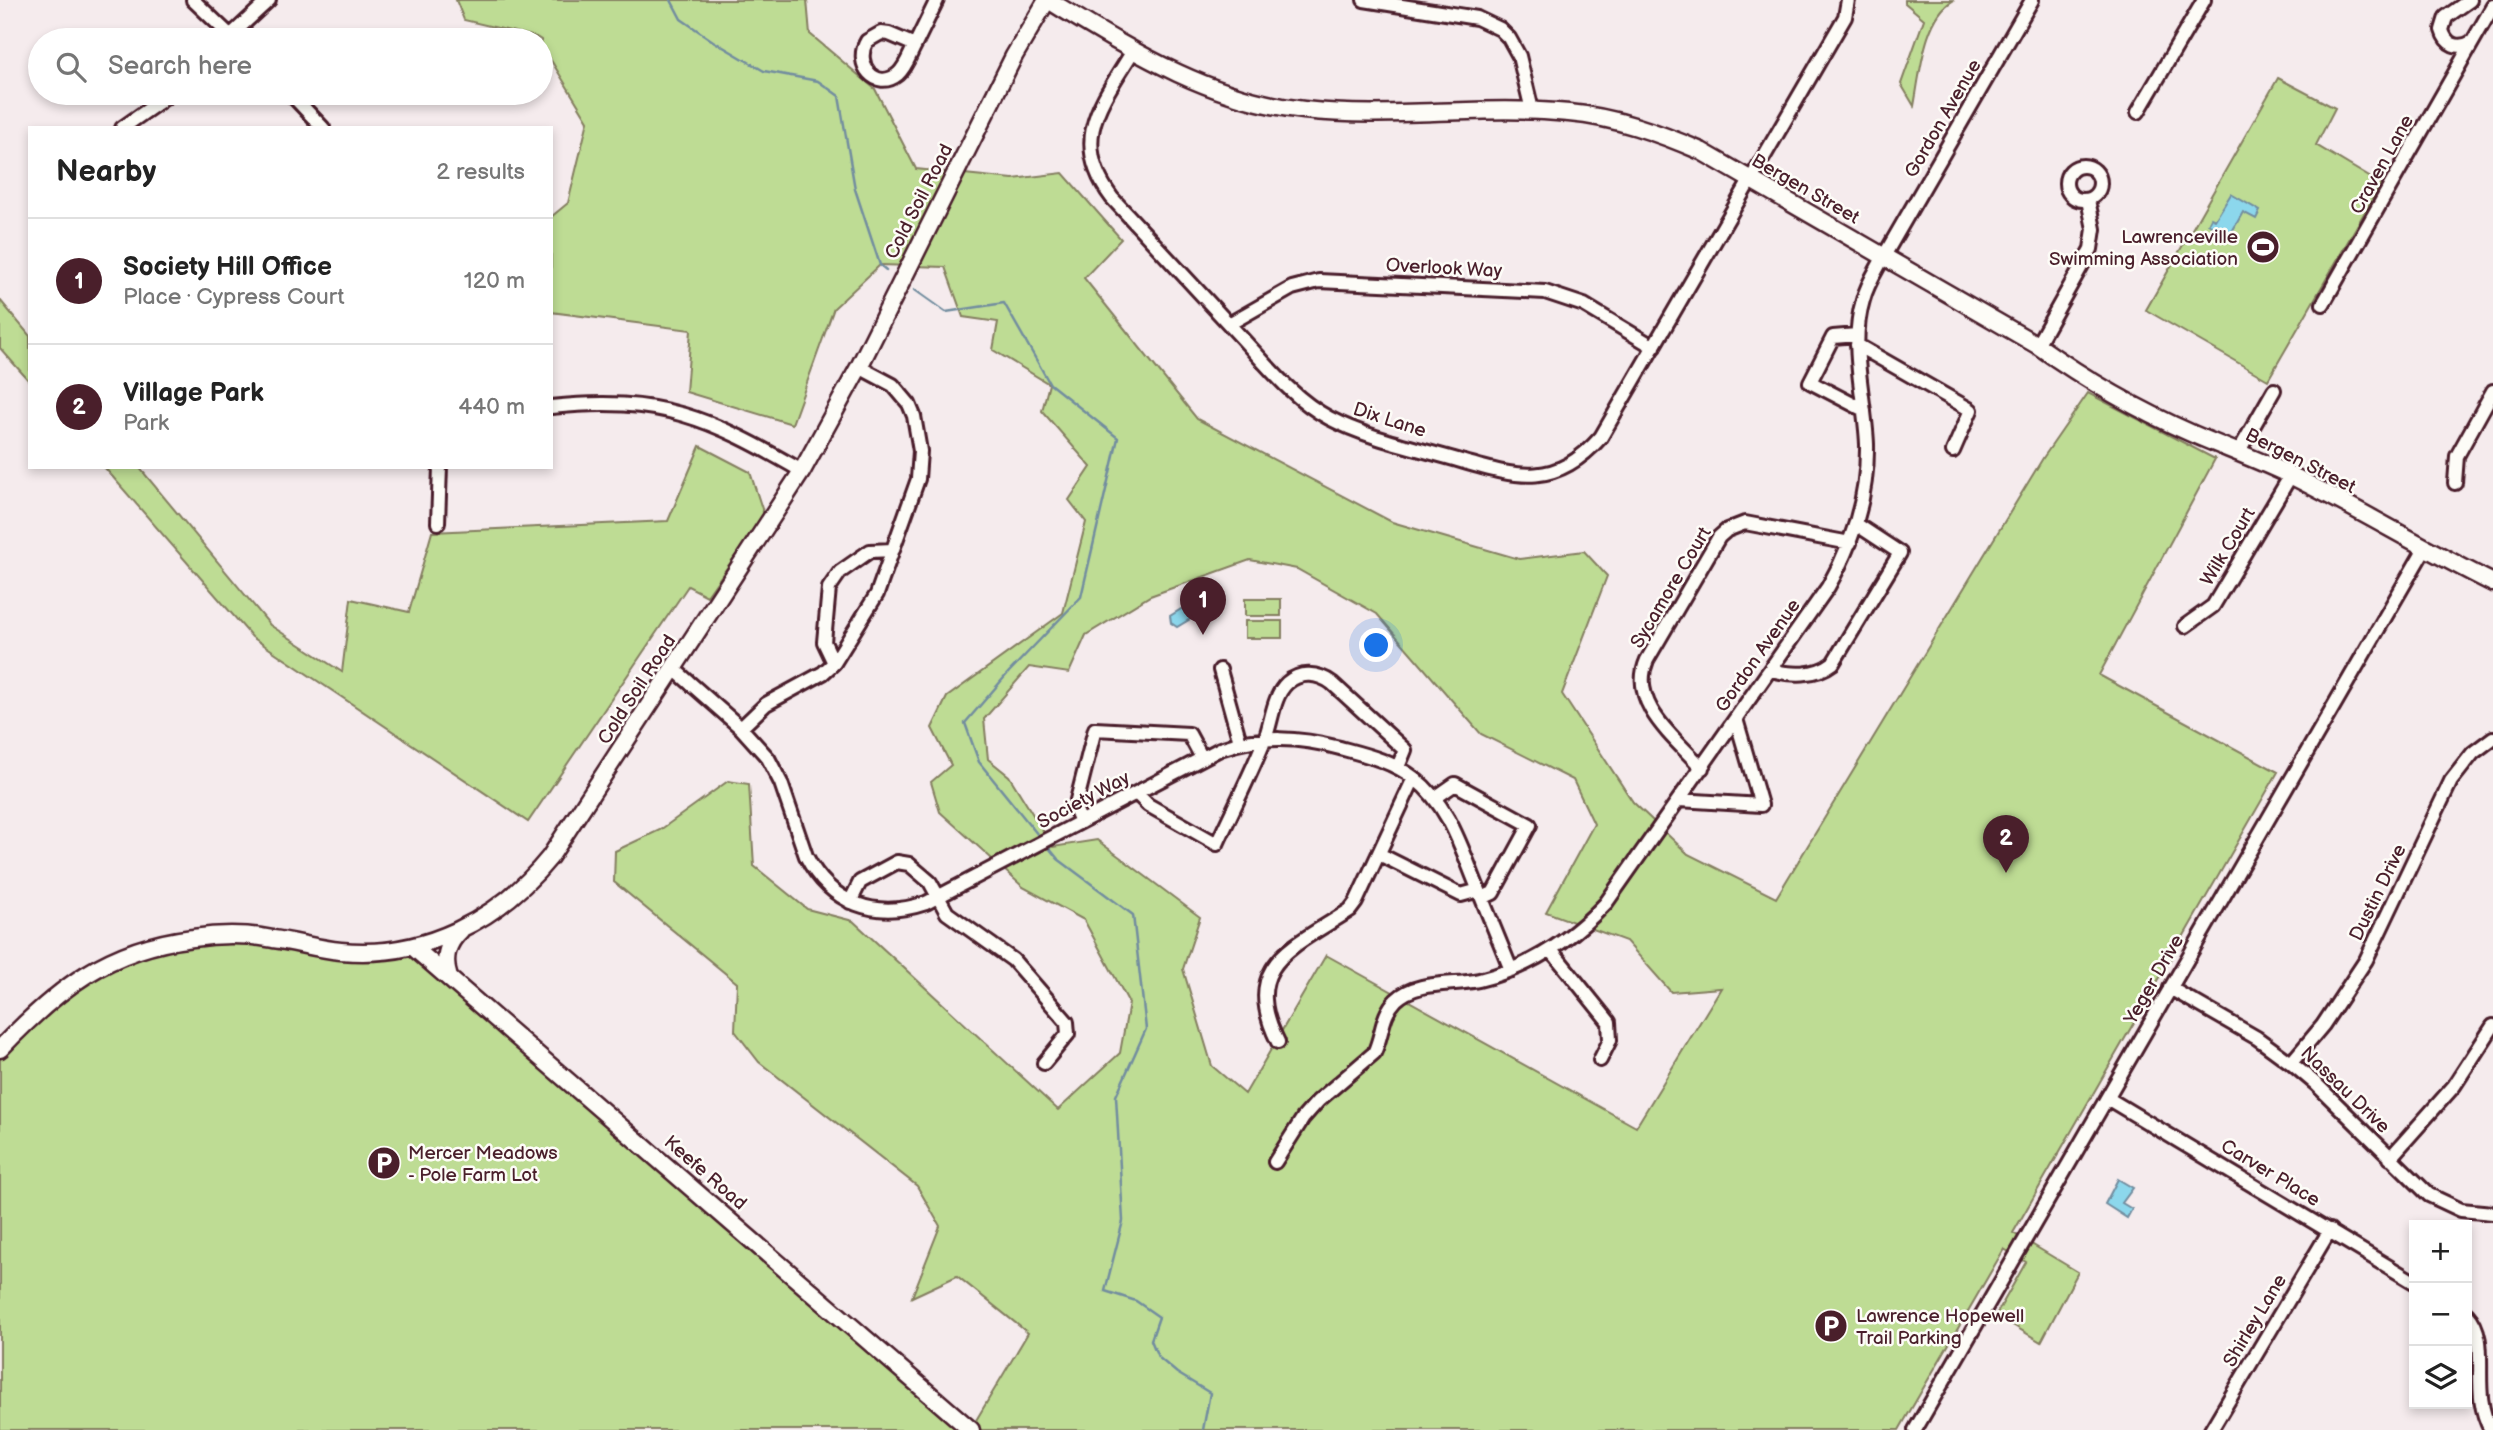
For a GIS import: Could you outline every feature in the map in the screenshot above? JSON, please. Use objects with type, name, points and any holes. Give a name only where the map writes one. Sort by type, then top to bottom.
[{"type":"street","points":[[193,0],[220,28]]},
{"type":"street","points":[[242,28],[269,0]]},
{"type":"street","points":[[915,45],[889,34],[873,36],[862,48],[863,64],[866,70],[879,79],[894,77],[905,65],[915,45],[937,0]]},
{"type":"street","name":"Bergen Street","points":[[1048,0],[1156,64],[1210,88],[1245,99],[1303,110],[1339,113],[1532,110],[1571,113],[1641,128],[1701,151],[2037,345],[2081,377],[2193,434],[2291,475],[2493,583]]},
{"type":"street","name":"Cold Soil Road","points":[[0,1049],[37,1011],[76,980],[120,957],[168,942],[218,936],[247,936],[342,951],[366,952],[413,947],[462,929],[485,917],[505,903],[537,873],[674,669],[802,471],[859,367],[1014,56],[1048,0]]},
{"type":"street","points":[[1364,0],[1477,18],[1500,29],[1509,38],[1519,56],[1532,110]]},
{"type":"street","name":"Dix Lane","points":[[1133,51],[1099,107],[1094,121],[1092,148],[1098,175],[1112,198],[1291,390],[1328,417],[1359,431],[1518,475],[1551,472],[1565,466],[1590,449],[1601,437],[1845,17],[1848,0]]},
{"type":"street","name":"Gordon Avenue","points":[[1275,1162],[1303,1118],[1318,1101],[1374,1054],[1387,1012],[1402,995],[1424,987],[1478,980],[1511,970],[1551,950],[1589,922],[1606,903],[1828,587],[1850,543],[1866,473],[1867,446],[1857,340],[1863,299],[1884,256],[2032,0]]},
{"type":"street","points":[[2138,111],[2204,0]]},
{"type":"street","points":[[2470,0],[2446,18],[2442,30],[2447,42],[2453,46],[2466,46],[2472,42]]},
{"type":"street","name":"Craven Lane","points":[[2323,304],[2493,6]]},
{"type":"street","points":[[125,126],[155,105]]},
{"type":"street","points":[[301,105],[321,126]]},
{"type":"street","points":[[2037,345],[2091,249],[2094,229],[2088,200]]},
{"type":"street","name":"Overlook Way","points":[[1229,324],[1292,288],[1319,281],[1518,290],[1545,292],[1575,301],[1654,347]]},
{"type":"street","points":[[1864,410],[1810,382],[1833,337],[1857,340],[1971,410],[1953,451]]},
{"type":"street","points":[[741,727],[766,704],[822,673],[834,663],[877,594],[918,479],[919,443],[914,416],[903,395],[883,379],[859,367]]},
{"type":"street","points":[[2239,451],[2274,390]]},
{"type":"street","points":[[2455,483],[2456,456],[2493,391]]},
{"type":"street","points":[[553,407],[610,403],[687,415],[736,434],[802,471]]},
{"type":"street","points":[[438,523],[440,469]]},
{"type":"street","name":"Wilk Court","points":[[2185,626],[2213,606],[2291,475]]},
{"type":"street","name":"Sycamore Court","points":[[1702,768],[1650,708],[1642,689],[1642,678],[1647,660],[1719,537],[1727,530],[1745,523],[1850,543]]},
{"type":"street","points":[[1770,670],[1816,673],[1833,663],[1894,564],[1900,553],[1856,524]]},
{"type":"street","name":"Yeger Drive","points":[[1915,1430],[2425,548]]},
{"type":"street","points":[[834,663],[824,642],[829,588],[840,572],[870,551],[893,550]]},
{"type":"street","name":"Society Way","points":[[674,669],[756,742],[777,773],[813,869],[832,890],[850,902],[880,910],[912,908],[939,897],[1202,758],[1240,742],[1283,738],[1333,746],[1374,757],[1398,767],[1414,778],[1434,798],[1454,828],[1511,970]]},
{"type":"street","points":[[1220,670],[1240,742]]},
{"type":"street","points":[[1136,793],[1148,805],[1217,844],[1265,738],[1279,693],[1285,685],[1300,676],[1319,676],[1332,683],[1405,750],[1398,767]]},
{"type":"street","points":[[1679,800],[1761,805],[1736,719]]},
{"type":"street","points":[[1081,822],[1075,807],[1096,729],[1189,734],[1202,758]]},
{"type":"street","name":"Dustin Drive","points":[[2291,1063],[2323,1025],[2366,960],[2451,781],[2473,753],[2493,737]]},
{"type":"street","points":[[1278,1042],[1266,1011],[1264,996],[1269,973],[1284,954],[1350,910],[1356,902],[1414,778]]},
{"type":"street","points":[[1379,854],[1461,895],[1493,893],[1530,825],[1455,784],[1434,798]]},
{"type":"street","points":[[850,902],[860,882],[897,862],[903,861],[930,882],[947,913],[1013,960],[1067,1022],[1068,1034],[1044,1063]]},
{"type":"street","points":[[449,978],[446,952],[462,929]]},
{"type":"street","name":"Keefe Road","points":[[413,947],[971,1430]]},
{"type":"street","points":[[1551,950],[1609,1022],[1610,1040],[1600,1060]]},
{"type":"street","name":"Nassau Drive","points":[[2170,988],[2258,1038],[2291,1063],[2316,1084],[2419,1188],[2460,1210],[2493,1213]]},
{"type":"street","points":[[2390,1158],[2454,1086],[2493,1026]]},
{"type":"street","name":"Carver Place","points":[[2107,1098],[2409,1279]]},
{"type":"street","name":"Shirley Lane","points":[[2211,1430],[2330,1230]]},
{"type":"street","points":[[2472,1318],[2482,1326],[2490,1346],[2482,1400],[2483,1411],[2491,1430]]},
{"type":"green space","points":[[456,0],[807,0],[810,34],[875,89],[916,169],[1013,179],[1063,173],[1121,239],[1084,278],[1197,419],[1392,522],[1519,559],[1584,551],[1607,576],[1562,694],[1633,802],[1688,854],[1776,898],[2043,458],[2088,393],[2215,459],[2099,675],[2278,772],[2013,1233],[2078,1272],[2041,1342],[1996,1315],[2026,1262],[2004,1249],[1899,1430],[0,1430],[0,1049],[76,980],[192,938],[322,949],[413,947],[972,1427],[1028,1333],[957,1276],[912,1297],[940,1226],[917,1186],[759,1062],[735,1031],[737,983],[614,882],[615,851],[660,830],[728,781],[749,784],[754,866],[807,909],[853,921],[1058,1110],[1120,1053],[1129,1003],[1084,920],[1023,887],[940,812],[931,782],[951,765],[932,728],[947,697],[1063,613],[1086,522],[1069,500],[1091,467],[1042,411],[1049,384],[993,350],[998,322],[963,317],[945,267],[880,265],[834,308],[792,424],[686,392],[691,330],[553,312],[553,215],[568,203],[588,121],[553,64],[553,28],[498,28],[464,20]],"holes":[[[1250,560],[1297,569],[1377,614],[1481,734],[1573,780],[1594,824],[1546,912],[1626,941],[1671,992],[1721,988],[1636,1127],[1326,955],[1245,1094],[1212,1066],[1183,969],[1200,917],[1097,840],[1053,847],[1009,776],[988,759],[984,719],[1029,667],[1069,673],[1086,635],[1150,596]]]},
{"type":"green space","points":[[1905,0],[1954,0],[1944,8],[1930,32],[1921,63],[1914,106],[1901,84],[1924,19],[1905,3]]},
{"type":"green space","name":"Lawrenceville Swimming Association","points":[[2278,78],[2335,108],[2316,145],[2381,184],[2268,380],[2146,310]]},
{"type":"green space","points":[[0,300],[28,334],[28,380],[0,348]]},
{"type":"green space","points":[[700,446],[750,472],[764,515],[707,596],[688,586],[528,822],[252,637],[106,469],[141,469],[270,625],[342,672],[351,599],[409,612],[432,532],[668,521]]},
{"type":"green space","points":[[1245,599],[1281,599],[1281,616],[1245,616]]},
{"type":"green space","points":[[1245,621],[1282,621],[1282,638],[1245,638]]},
{"type":"water","points":[[2231,194],[2260,211],[2256,219],[2243,212],[2229,237],[2208,224],[2211,218],[2215,220]]},
{"type":"water","points":[[1194,601],[1200,613],[1177,627],[1171,623],[1170,616]]},
{"type":"water","points":[[2118,1179],[2133,1188],[2122,1203],[2132,1209],[2127,1218],[2105,1204]]},
{"type":"waterway","points":[[671,0],[681,19],[764,71],[818,81],[839,96],[855,189],[880,265],[886,270]]},
{"type":"waterway","points":[[915,290],[946,312],[1004,303],[1050,384],[1118,438],[1081,597],[1009,672],[965,723],[979,762],[1038,835]]},
{"type":"waterway","points":[[1049,848],[1058,859],[1133,915],[1146,1029],[1116,1096],[1123,1221],[1105,1291],[1136,1301],[1159,1317],[1151,1340],[1158,1357],[1177,1373],[1210,1393],[1203,1430]]},
{"type":"place","name":"Lawrenceville Swimming Association","points":[[2263,247]]},
{"type":"place","name":"Society Hill Office","points":[[1203,635]]},
{"type":"place","name":"Village Park","points":[[2006,873]]},
{"type":"place","name":"Mercer Meadows - Pole Farm Lot","points":[[384,1163]]},
{"type":"place","name":"Lawrence Hopewell Trail Parking","points":[[1831,1326]]}]
